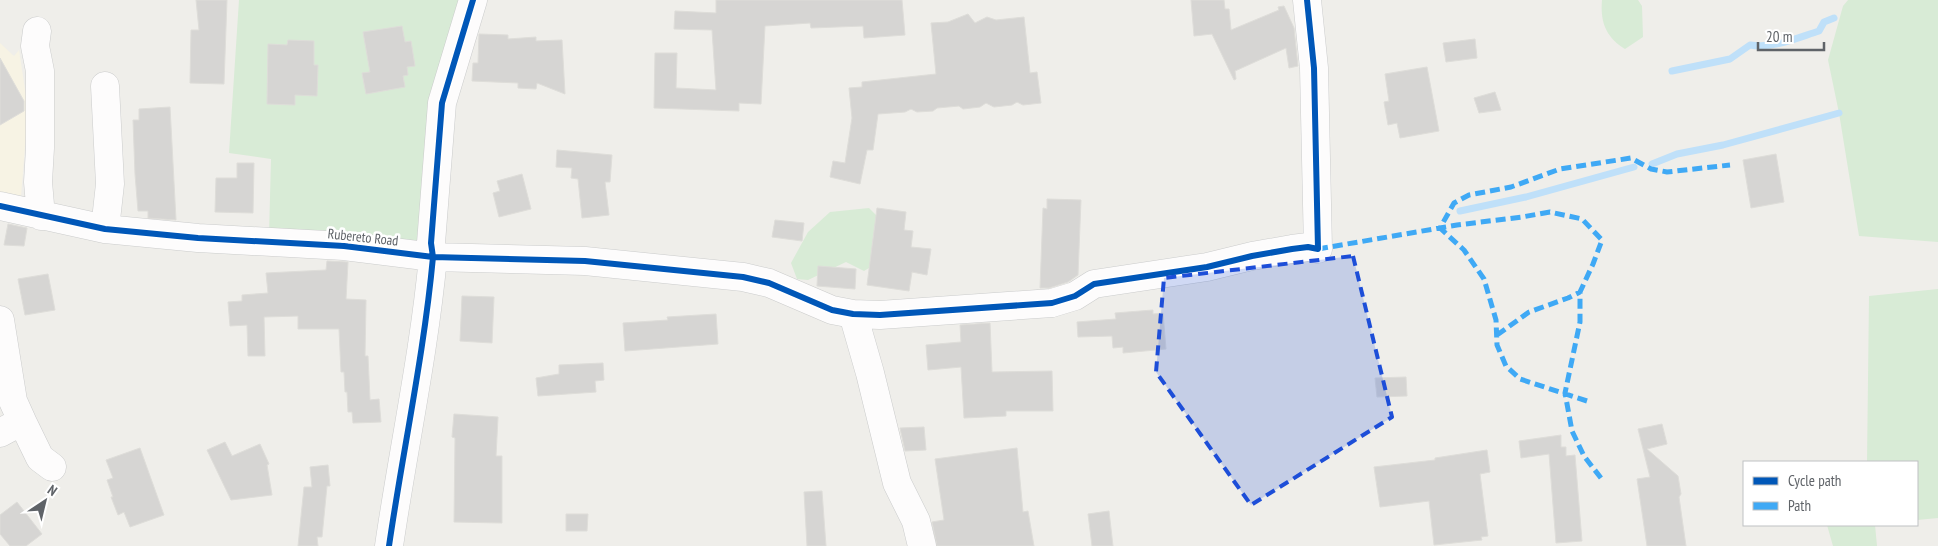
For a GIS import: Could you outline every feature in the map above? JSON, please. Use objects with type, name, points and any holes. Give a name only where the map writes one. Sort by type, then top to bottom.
[{"type":"street","points":[[388,546],[428,314],[433,257],[431,243],[442,103],[473,0]]},
{"type":"street","name":"Rubereto Road","points":[[0,206],[105,229],[198,238],[344,246],[433,257],[585,261],[743,277],[769,283],[832,310],[853,314],[880,315],[1052,303],[1075,296],[1094,284],[1208,267],[1252,256],[1308,247],[1318,248],[1314,68],[1307,0]]},
{"type":"street","points":[[37,31],[35,46],[40,71],[38,182],[42,216]]},
{"type":"street","points":[[105,229],[110,184],[106,86]]},
{"type":"street","points":[[853,314],[870,373],[897,483],[916,521],[922,546]]},
{"type":"street","points":[[0,320],[13,401],[11,427],[40,458],[52,467]]},
{"type":"highlighted area","points":[[1353,256],[1392,417],[1251,505],[1156,372],[1164,278]]},
{"type":"shaded area","points":[[0,43],[14,56],[19,50],[28,109],[20,209],[0,199]]},
{"type":"green space","points":[[239,0],[468,0],[426,236],[415,247],[269,235],[271,159],[229,153]]},
{"type":"green space","points":[[1602,0],[1638,0],[1642,6],[1643,37],[1625,49],[1618,44],[1609,34],[1603,22]]},
{"type":"green space","points":[[1848,0],[1938,0],[1938,242],[1859,236],[1839,113],[1828,60],[1843,6]]},
{"type":"green space","points":[[869,208],[879,218],[879,262],[864,271],[846,262],[808,280],[797,279],[791,263],[808,232],[830,212]]},
{"type":"green space","points":[[1938,289],[1938,518],[1918,520],[1918,461],[1867,461],[1869,296]]},
{"type":"green space","points":[[1827,526],[1875,526],[1877,546],[1833,546]]},
{"type":"building","points":[[196,0],[227,0],[224,84],[190,83],[191,30],[199,30]]},
{"type":"building","points":[[716,0],[902,0],[905,35],[864,38],[863,26],[811,28],[810,23],[765,26],[761,104],[739,103],[739,111],[654,108],[655,53],[677,53],[676,88],[716,90],[712,30],[674,29],[675,11],[716,13]]},
{"type":"building","points":[[1191,0],[1224,0],[1225,9],[1229,9],[1231,30],[1279,10],[1278,7],[1284,6],[1294,28],[1298,66],[1289,68],[1286,48],[1235,71],[1236,79],[1234,80],[1212,34],[1194,36]]},
{"type":"building","points":[[968,14],[975,23],[987,17],[996,20],[1024,17],[1030,73],[1037,72],[1041,103],[1023,105],[1017,102],[1012,105],[994,107],[986,103],[980,107],[963,109],[959,106],[937,108],[933,111],[917,112],[911,109],[905,112],[878,114],[873,150],[867,150],[860,184],[830,177],[833,161],[845,163],[852,118],[849,88],[862,87],[862,82],[936,74],[931,23],[948,22]]},
{"type":"building","points":[[402,26],[405,42],[411,41],[415,66],[407,67],[408,75],[403,76],[405,87],[366,94],[362,73],[370,72],[363,32]]},
{"type":"building","points":[[479,34],[508,35],[508,39],[536,37],[536,41],[562,40],[565,94],[537,83],[536,89],[518,88],[518,83],[472,81],[473,63],[478,63]]},
{"type":"building","points":[[1475,39],[1477,58],[1446,62],[1443,43]]},
{"type":"building","points":[[288,40],[314,41],[314,65],[318,65],[317,96],[295,95],[295,105],[267,104],[268,44],[287,45]]},
{"type":"building","points":[[0,58],[24,101],[24,111],[0,125]]},
{"type":"building","points":[[1427,67],[1439,131],[1400,138],[1397,123],[1388,125],[1384,102],[1389,101],[1385,74]]},
{"type":"building","points":[[1495,92],[1501,110],[1479,113],[1474,98]]},
{"type":"building","points":[[170,107],[176,220],[148,218],[148,211],[138,211],[133,120],[139,120],[139,109]]},
{"type":"building","points":[[557,150],[612,155],[610,182],[605,182],[609,215],[582,218],[578,179],[571,178],[572,168],[556,167]]},
{"type":"building","points":[[1776,154],[1784,202],[1751,208],[1743,160]]},
{"type":"building","points":[[237,163],[254,163],[253,213],[215,212],[216,178],[237,178]]},
{"type":"building","points":[[522,174],[531,209],[499,217],[493,193],[500,191],[497,181]]},
{"type":"building","points":[[1047,199],[1081,200],[1078,275],[1068,282],[1049,288],[1040,288],[1043,208],[1047,209]]},
{"type":"building","points":[[877,208],[906,212],[904,230],[913,231],[911,247],[931,249],[927,275],[912,272],[909,291],[867,285]]},
{"type":"building","points":[[775,220],[804,223],[802,241],[772,237]]},
{"type":"building","points":[[8,224],[27,228],[24,246],[4,245]]},
{"type":"building","points":[[327,261],[348,262],[346,299],[366,300],[365,356],[368,356],[370,400],[379,399],[381,422],[353,423],[352,412],[348,412],[344,372],[341,372],[339,329],[298,329],[298,316],[264,317],[265,356],[248,356],[247,325],[230,326],[228,302],[242,301],[242,295],[268,293],[266,273],[326,270]]},
{"type":"building","points":[[818,266],[856,269],[855,289],[817,286]]},
{"type":"building","points":[[48,274],[55,310],[25,315],[18,279]]},
{"type":"building","points":[[462,296],[494,297],[492,343],[460,341]]},
{"type":"building","points":[[1153,310],[1153,314],[1163,313],[1166,349],[1123,353],[1123,347],[1113,348],[1112,336],[1078,337],[1077,322],[1116,319],[1115,313]]},
{"type":"building","points":[[716,314],[718,344],[625,351],[623,323],[668,320],[667,317]]},
{"type":"building","points":[[990,323],[992,372],[1052,371],[1053,411],[1006,411],[1006,416],[964,418],[961,367],[928,370],[926,345],[961,342],[960,325]]},
{"type":"building","points":[[603,363],[604,380],[595,381],[596,392],[538,396],[536,378],[559,374],[559,365]]},
{"type":"building","points":[[1406,377],[1407,396],[1377,397],[1375,378]]},
{"type":"building","points":[[454,414],[498,417],[496,456],[502,456],[502,523],[454,522],[455,438],[452,437]]},
{"type":"building","points":[[1662,424],[1667,444],[1647,449],[1678,476],[1686,546],[1647,546],[1637,479],[1650,477],[1638,429]]},
{"type":"building","points":[[924,427],[926,450],[905,451],[900,428]]},
{"type":"building","points":[[1561,435],[1561,447],[1566,447],[1566,456],[1575,455],[1582,541],[1556,543],[1549,454],[1521,458],[1519,441]]},
{"type":"building","points":[[225,442],[232,456],[260,444],[269,464],[267,465],[272,495],[231,500],[207,450]]},
{"type":"building","points":[[140,448],[164,515],[130,527],[124,512],[118,515],[111,497],[113,497],[107,480],[113,478],[106,460]]},
{"type":"building","points":[[1017,448],[1023,512],[1028,511],[1034,546],[937,546],[932,522],[944,520],[935,459]]},
{"type":"building","points":[[1487,450],[1490,472],[1480,474],[1488,536],[1481,537],[1482,540],[1434,545],[1429,501],[1380,507],[1374,467],[1435,460],[1435,458]]},
{"type":"building","points":[[328,465],[330,486],[327,486],[322,537],[317,537],[318,546],[298,546],[304,487],[312,487],[310,467]]},
{"type":"building","points":[[822,491],[826,546],[807,546],[804,492]]},
{"type":"building","points":[[17,502],[42,534],[26,546],[10,546],[0,534],[0,515]]},
{"type":"building","points":[[1109,511],[1113,546],[1092,546],[1088,514]]},
{"type":"building","points":[[566,514],[588,514],[587,531],[566,531]]},
{"type":"waterway","points":[[1672,71],[1730,59],[1750,45],[1759,46],[1794,40],[1819,31],[1824,22],[1834,18]]},
{"type":"waterway","points":[[1652,164],[1677,154],[1723,145],[1839,113]]},
{"type":"waterway","points":[[1460,211],[1526,197],[1634,167]]},
{"type":"marked path","points":[[1587,401],[1520,379],[1506,366],[1497,345],[1496,320],[1484,279],[1464,250],[1440,228],[1454,203],[1469,195],[1511,187],[1560,169],[1631,158],[1651,169],[1667,172],[1730,165]]},
{"type":"marked path","points":[[1318,249],[1457,225],[1550,212],[1582,219],[1602,240],[1580,292],[1580,322],[1565,393],[1572,431],[1584,456],[1604,482]]},
{"type":"marked path","points":[[1497,335],[1529,312],[1580,292]]},
{"type":"cycle path","points":[[473,0],[442,103],[431,243],[433,257],[585,261],[743,277],[769,283],[832,310],[853,314],[880,315],[1052,303],[1075,296],[1094,284],[1207,267],[1292,249],[1308,247],[1318,249],[1314,68],[1307,0]]},
{"type":"cycle path","points":[[0,206],[105,229],[198,238],[344,246],[433,257],[419,366],[389,546]]}]
